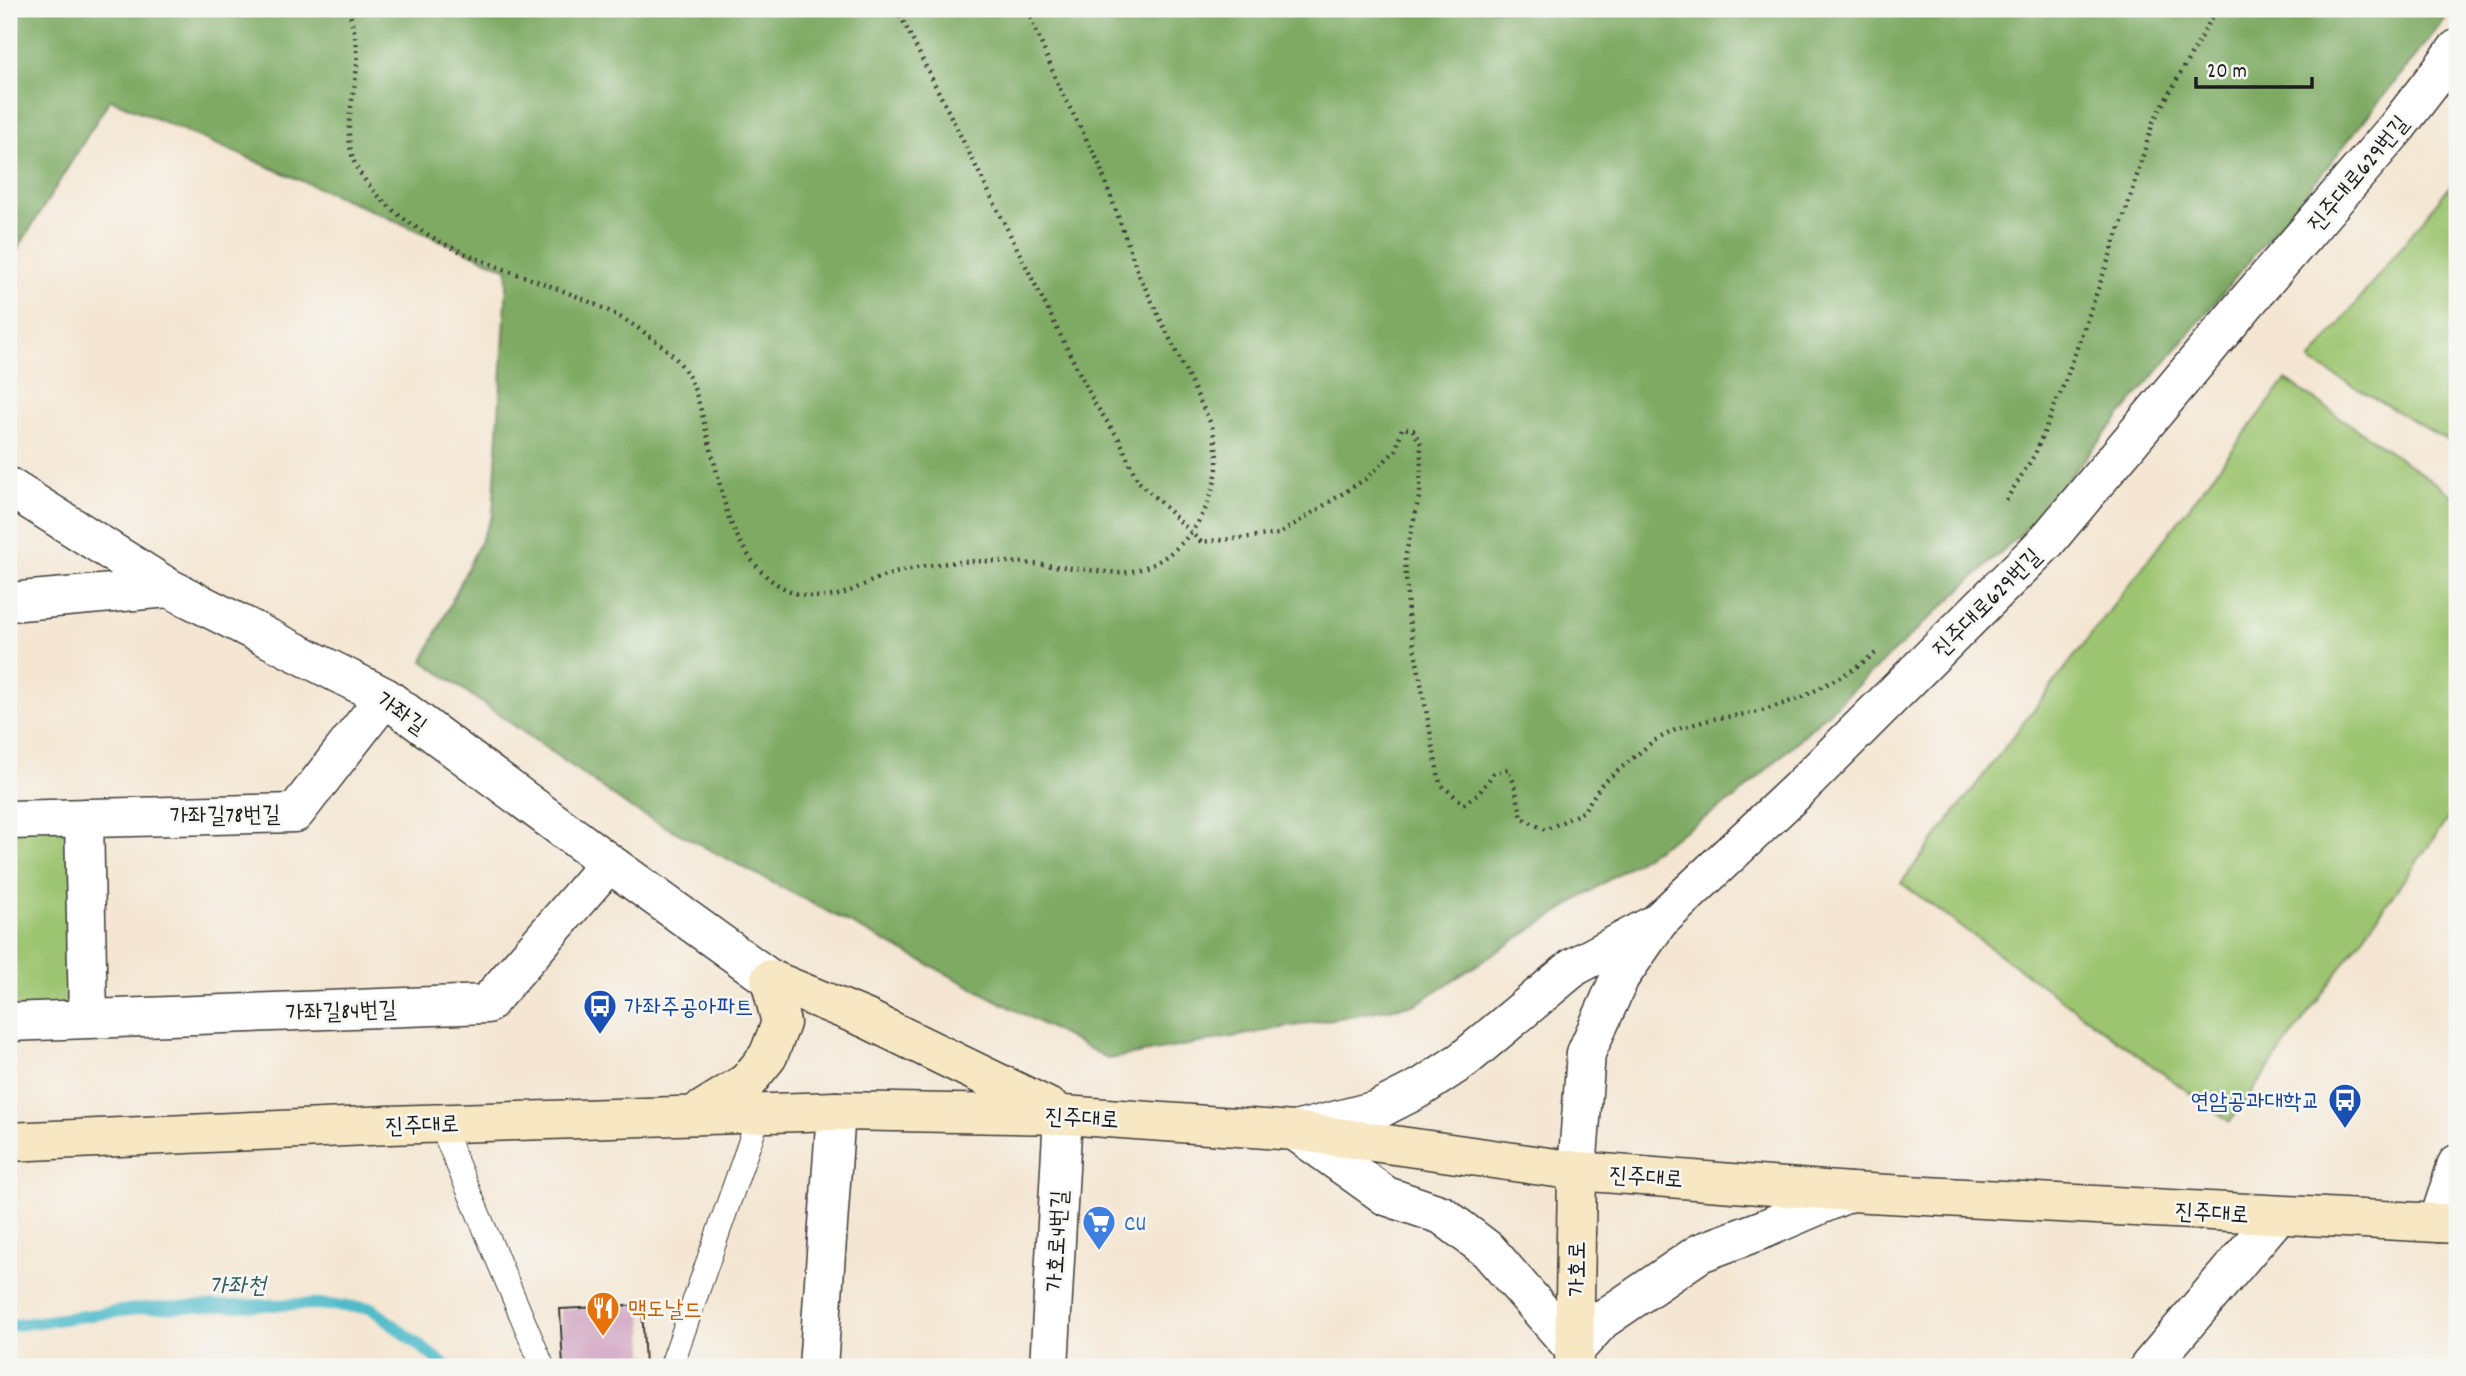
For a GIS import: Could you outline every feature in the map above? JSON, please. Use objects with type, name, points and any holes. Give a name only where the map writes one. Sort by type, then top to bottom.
[{"type":"street","name":"진주대로629번길","points":[[1577,1171],[1586,1054],[1620,977],[1659,922],[1799,789],[2046,542],[2236,314],[2398,127],[2457,49]]},
{"type":"street","name":"가좌길","points":[[9,487],[169,588],[385,697],[770,979]]},
{"type":"street","points":[[9,602],[169,588]]},
{"type":"street","name":"가좌길78번길","points":[[9,820],[295,813],[385,697]]},
{"type":"street","points":[[84,818],[88,1018]]},
{"type":"street","name":"가좌길84번길","points":[[9,1022],[487,1004],[609,863]]},
{"type":"street","points":[[1295,1131],[1377,1110],[1422,1087],[1463,1060],[1574,967],[1659,922]]},
{"type":"street","points":[[694,1115],[747,1082],[768,1056],[781,1023],[770,979]]},
{"type":"street","points":[[770,979],[867,1019],[1063,1115]]},
{"type":"street","points":[[818,1367],[836,1111]]},
{"type":"street","name":"진주대로","points":[[9,1142],[440,1123],[836,1111],[1063,1115],[1295,1131],[1577,1171],[1850,1192],[2447,1224]]},
{"type":"street","name":"가호로4번길","points":[[1049,1367],[1063,1115]]},
{"type":"street","points":[[1295,1131],[1386,1196],[1442,1216],[1488,1250],[1574,1359],[1602,1320],[1700,1253],[1850,1192]]},
{"type":"street","points":[[2447,1224],[2457,1164]]},
{"type":"street","name":"가호로","points":[[1574,1359],[1577,1171]]},
{"type":"street","points":[[2149,1367],[2277,1216]]},
{"type":"lane","points":[[671,1367],[760,1113]]},
{"type":"lane","points":[[440,1123],[543,1367]]},
{"type":"path","points":[[349,9],[357,44],[357,65],[348,139],[356,166],[365,181],[385,204],[422,231],[492,264],[603,307],[634,324],[669,350],[685,370],[696,394],[735,535],[759,572],[788,591],[811,597],[836,596],[879,578],[960,562],[1136,572],[1155,565],[1174,551],[1204,512],[1216,475],[1217,450],[1212,426],[1139,275],[1098,161],[1059,89],[1027,9]]},
{"type":"path","points":[[897,9],[1095,404],[1119,439],[1137,480],[1201,542],[1279,534],[1367,478],[1396,450],[1402,428],[1413,430],[1421,444],[1420,494],[1405,558],[1408,614],[1440,784],[1464,804],[1479,793],[1494,773],[1508,769],[1522,818],[1545,830],[1583,812],[1601,785],[1652,742],[1677,729],[1713,719],[1759,712],[1805,696],[1854,669],[1885,646]]},
{"type":"path","points":[[2006,500],[2035,454],[2066,379],[2129,202],[2153,122],[2217,9]]},
{"type":"green space","points":[[9,9],[2453,9],[2323,172],[2028,527],[1737,797],[1416,1004],[1109,1059],[632,809],[423,661],[493,515],[508,269],[110,99],[9,263]]},
{"type":"green space","points":[[2457,177],[2457,446],[2310,361]]},
{"type":"green space","points":[[2286,380],[2457,498],[2457,806],[2230,1122],[1901,883]]},
{"type":"green space","points":[[84,818],[88,1018],[9,1022],[9,820]]},
{"type":"building","name":"맥도날드","points":[[642,1305],[645,1367],[563,1367],[560,1309]]},
{"type":"waterway","name":"가좌천","points":[[9,1326],[144,1308],[315,1304],[371,1308],[447,1367]]},
{"type":"place","name":"가좌주공아파트","points":[[600,1036]]},
{"type":"place","name":"연암공과대학교","points":[[2345,1130]]},
{"type":"place","name":"CU","points":[[1099,1252]]},
{"type":"place","name":"맥도날드","points":[[603,1338]]}]
